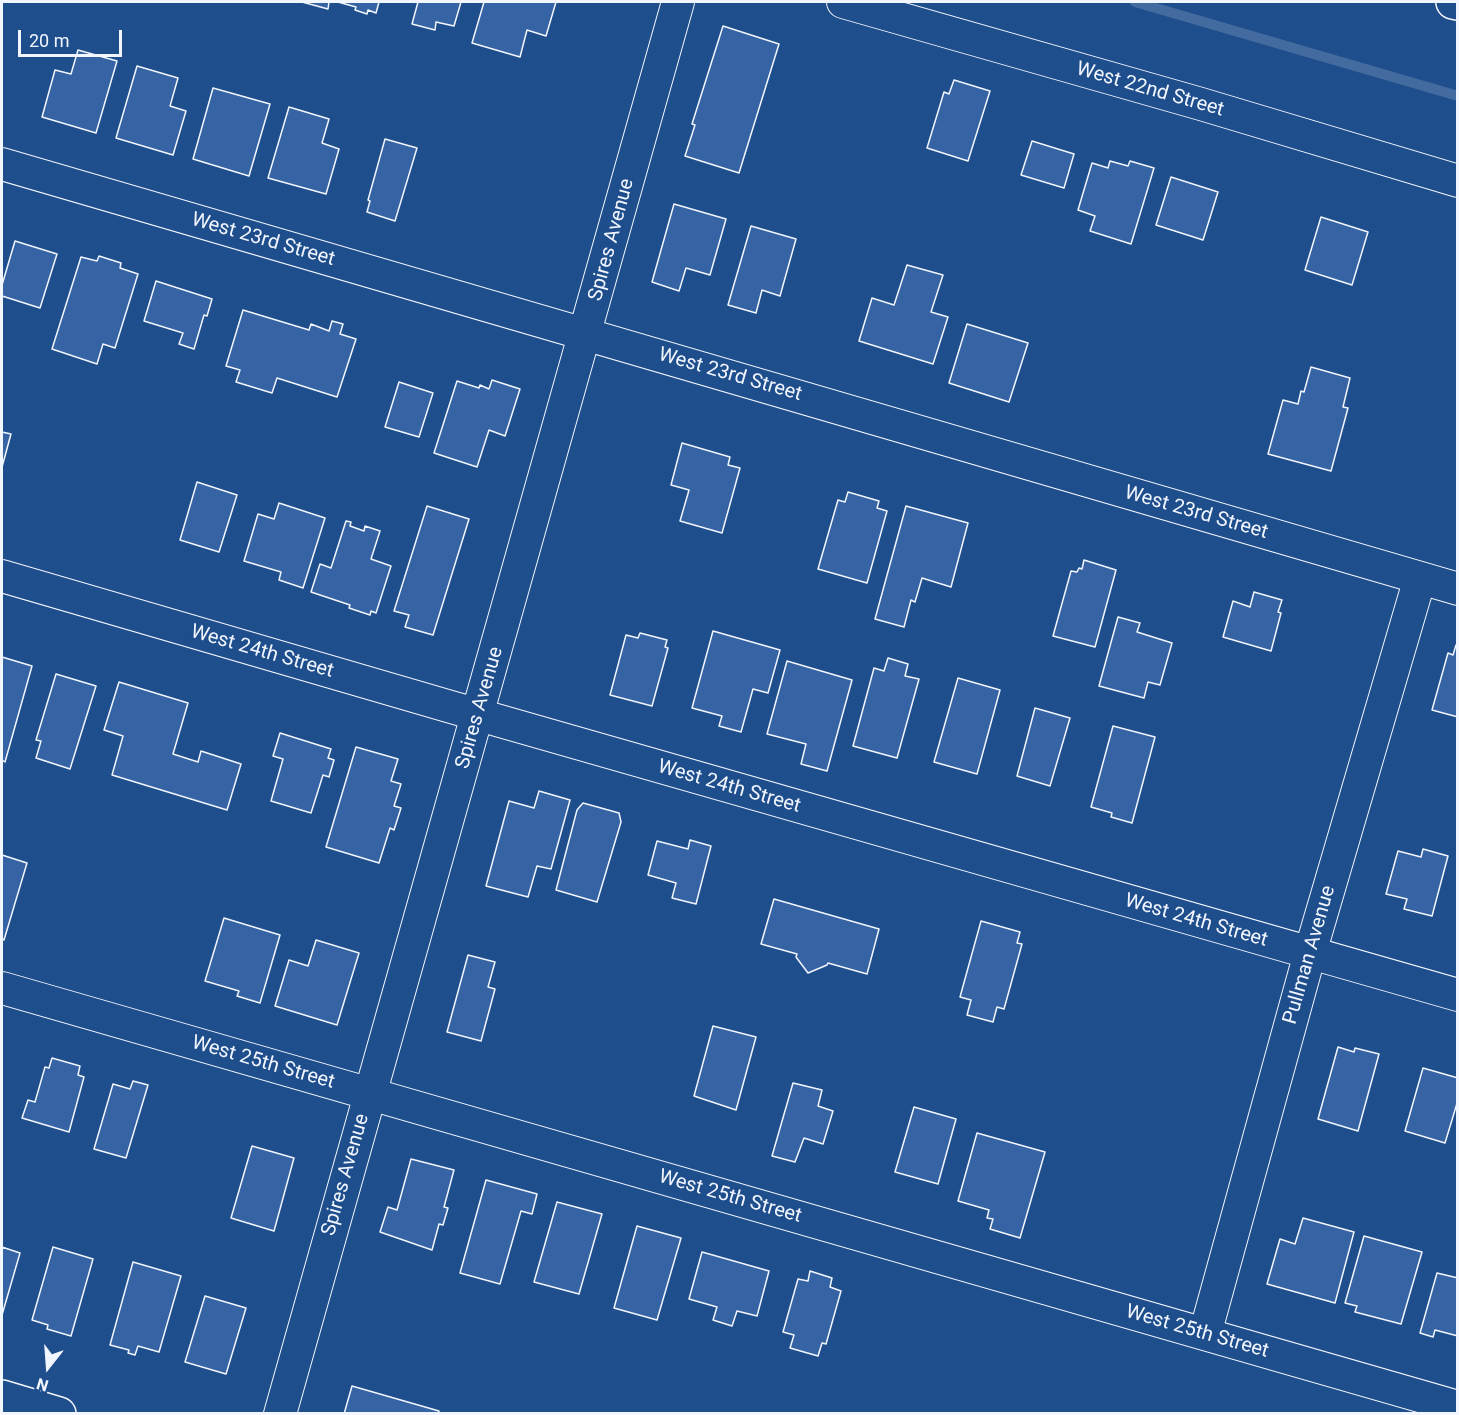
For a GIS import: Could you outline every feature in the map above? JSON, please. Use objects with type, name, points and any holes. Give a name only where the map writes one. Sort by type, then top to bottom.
[{"type":"main road","points":[[1453,2],[1458,3]]},
{"type":"main road","points":[[2,1397],[59,1413]]},
{"type":"street","name":"Spires Avenue","points":[[280,1413],[678,2]]},
{"type":"street","name":"West 22nd Street","points":[[843,2],[1458,181]]},
{"type":"street","name":"West 23rd Street","points":[[2,164],[1458,589]]},
{"type":"street","name":"West 24th Street","points":[[2,576],[478,715],[1458,994]]},
{"type":"street","name":"Pullman Avenue","points":[[1205,1334],[1310,953],[1420,578]]},
{"type":"street","name":"West 25th Street","points":[[2,988],[1458,1407]]},
{"type":"building","points":[[302,2],[329,2],[328,9]]},
{"type":"building","points":[[338,2],[379,2],[376,13],[368,10],[367,14],[355,10],[356,7]]},
{"type":"building","points":[[418,2],[461,2],[454,26],[436,22],[435,30],[412,24]]},
{"type":"building","points":[[484,2],[556,2],[546,36],[527,30],[520,57],[472,43]]},
{"type":"building","points":[[723,26],[779,44],[739,173],[685,156],[695,125],[692,124]]},
{"type":"building","points":[[78,50],[117,61],[96,133],[42,117],[55,70],[71,74]]},
{"type":"building","points":[[137,66],[178,78],[170,106],[186,111],[173,155],[116,138]]},
{"type":"building","points":[[954,80],[990,91],[968,161],[927,148],[944,92],[949,94]]},
{"type":"building","points":[[213,88],[270,104],[249,176],[193,159]]},
{"type":"building","points":[[289,107],[329,119],[322,143],[339,149],[326,194],[268,178]]},
{"type":"building","points":[[385,139],[417,148],[395,221],[367,212],[370,201],[368,200]]},
{"type":"building","points":[[1032,141],[1074,154],[1064,188],[1021,175]]},
{"type":"building","points":[[1110,161],[1128,166],[1130,161],[1154,168],[1131,244],[1090,231],[1095,216],[1078,210],[1092,163],[1108,168]]},
{"type":"building","points":[[1171,177],[1218,192],[1203,240],[1156,225]]},
{"type":"building","points":[[674,204],[726,219],[710,275],[686,268],[679,291],[652,282]]},
{"type":"building","points":[[1321,217],[1368,232],[1352,285],[1305,270]]},
{"type":"building","points":[[751,226],[796,239],[780,296],[762,290],[756,313],[728,305]]},
{"type":"building","points":[[15,241],[57,254],[40,308],[2,296],[2,285]]},
{"type":"building","points":[[99,256],[121,263],[120,268],[138,274],[115,348],[103,344],[97,364],[52,349],[81,257],[97,261]]},
{"type":"building","points":[[907,265],[943,275],[931,312],[948,317],[933,364],[859,341],[872,298],[894,305]]},
{"type":"building","points":[[156,281],[212,299],[207,316],[204,315],[194,349],[179,344],[183,333],[144,321]]},
{"type":"building","points":[[243,310],[309,330],[311,324],[329,331],[332,321],[343,324],[340,334],[356,339],[337,397],[277,378],[272,393],[236,382],[240,370],[226,366]]},
{"type":"building","points":[[967,324],[1028,343],[1009,402],[949,383]]},
{"type":"building","points":[[1311,367],[1350,378],[1343,407],[1348,408],[1331,471],[1268,454],[1283,400],[1298,404]]},
{"type":"building","points":[[492,380],[520,389],[505,436],[489,430],[477,467],[434,453],[457,381],[489,389]]},
{"type":"building","points":[[399,382],[433,393],[419,437],[385,427]]},
{"type":"building","points":[[2,432],[11,434],[2,467]]},
{"type":"building","points":[[682,443],[730,457],[728,465],[740,468],[722,533],[680,521],[689,490],[671,485]]},
{"type":"building","points":[[197,482],[237,495],[219,552],[180,540]]},
{"type":"building","points":[[848,492],[879,501],[877,508],[887,511],[867,583],[818,569],[838,500],[845,502]]},
{"type":"building","points":[[279,503],[325,518],[303,588],[279,580],[281,572],[244,561],[258,514],[274,519]]},
{"type":"building","points":[[427,506],[469,519],[433,635],[405,627],[409,615],[394,611]]},
{"type":"building","points":[[906,506],[968,523],[951,587],[922,578],[915,602],[911,600],[904,627],[875,619]]},
{"type":"building","points":[[346,521],[351,522],[350,526],[364,531],[365,526],[380,531],[371,559],[391,566],[376,613],[371,611],[370,615],[349,608],[350,605],[311,592],[320,564],[331,568]]},
{"type":"building","points":[[1084,560],[1116,570],[1095,647],[1053,636],[1071,571],[1077,572],[1079,568],[1082,569]]},
{"type":"building","points":[[1254,592],[1282,600],[1271,651],[1223,637],[1233,601],[1250,607]]},
{"type":"building","points":[[1118,617],[1140,623],[1137,632],[1172,643],[1160,685],[1148,682],[1144,698],[1099,686]]},
{"type":"building","points":[[713,631],[780,650],[768,693],[753,689],[741,732],[719,726],[722,716],[692,708]]},
{"type":"building","points":[[640,633],[667,640],[665,647],[668,648],[652,706],[610,695],[626,635],[638,638]]},
{"type":"building","points":[[1456,645],[1458,646],[1458,717],[1432,710],[1448,653],[1453,655]]},
{"type":"building","points":[[2,657],[32,666],[5,762],[2,760]]},
{"type":"building","points":[[888,658],[908,664],[905,676],[919,679],[897,758],[853,746],[874,668],[884,671]]},
{"type":"building","points":[[787,661],[852,680],[827,771],[801,764],[806,744],[767,734]]},
{"type":"building","points":[[56,674],[96,686],[70,769],[36,758],[41,741],[36,740]]},
{"type":"building","points":[[958,678],[1000,690],[977,774],[934,762]]},
{"type":"building","points":[[119,682],[188,703],[173,754],[198,762],[201,751],[241,764],[227,810],[112,775],[123,736],[104,730]]},
{"type":"building","points":[[1035,708],[1070,718],[1050,786],[1017,776]]},
{"type":"building","points":[[1113,726],[1155,737],[1132,823],[1111,817],[1112,813],[1091,807]]},
{"type":"building","points":[[280,733],[331,749],[328,758],[334,760],[329,777],[323,775],[311,813],[271,801],[283,759],[273,756]]},
{"type":"building","points":[[356,747],[398,759],[391,781],[401,784],[394,806],[401,808],[394,830],[390,828],[379,863],[326,847]]},
{"type":"building","points":[[539,791],[570,800],[551,869],[537,866],[528,897],[486,886],[509,801],[534,808]]},
{"type":"building","points":[[583,803],[619,813],[621,822],[597,902],[556,890],[577,810]]},
{"type":"building","points":[[690,840],[711,846],[696,904],[672,898],[676,883],[648,875],[657,841],[688,849]]},
{"type":"building","points":[[1423,849],[1448,856],[1432,916],[1404,909],[1407,899],[1386,894],[1398,851],[1421,857]]},
{"type":"building","points":[[2,855],[27,863],[4,940],[2,939]]},
{"type":"building","points":[[774,899],[879,929],[867,974],[828,963],[808,973],[796,957],[797,954],[761,944]]},
{"type":"building","points":[[224,918],[280,935],[260,1003],[237,996],[239,991],[205,981]]},
{"type":"building","points":[[981,921],[1020,932],[1017,943],[1022,944],[1004,1009],[997,1007],[993,1022],[967,1015],[971,1000],[960,997]]},
{"type":"building","points":[[316,940],[359,953],[337,1025],[275,1006],[289,960],[308,966]]},
{"type":"building","points":[[468,955],[495,962],[488,987],[495,989],[481,1041],[447,1032]]},
{"type":"building","points":[[713,1026],[756,1037],[736,1110],[694,1096]]},
{"type":"building","points":[[1338,1047],[1354,1052],[1355,1048],[1379,1054],[1358,1131],[1318,1119]]},
{"type":"building","points":[[52,1058],[80,1066],[78,1075],[84,1077],[69,1132],[22,1118],[28,1100],[35,1102],[45,1067],[49,1068]]},
{"type":"building","points":[[1423,1068],[1458,1078],[1458,1100],[1445,1143],[1405,1131]]},
{"type":"building","points":[[133,1081],[148,1085],[126,1158],[94,1149],[113,1084],[130,1089]]},
{"type":"building","points":[[793,1083],[822,1090],[818,1106],[833,1111],[823,1144],[804,1138],[795,1162],[772,1156]]},
{"type":"building","points":[[914,1107],[956,1119],[938,1184],[895,1172]]},
{"type":"building","points":[[977,1133],[1045,1152],[1020,1238],[990,1229],[993,1219],[987,1218],[989,1210],[958,1201]]},
{"type":"building","points":[[252,1146],[294,1158],[274,1231],[231,1218]]},
{"type":"building","points":[[411,1159],[454,1170],[444,1207],[448,1208],[443,1225],[439,1224],[432,1250],[380,1232],[388,1207],[397,1210]]},
{"type":"building","points":[[486,1180],[537,1194],[532,1214],[521,1211],[500,1284],[460,1273]]},
{"type":"building","points":[[557,1202],[602,1214],[579,1294],[534,1282]]},
{"type":"building","points":[[1303,1218],[1354,1232],[1335,1303],[1267,1284],[1280,1239],[1295,1244]]},
{"type":"building","points":[[637,1226],[681,1238],[657,1320],[614,1308]]},
{"type":"building","points":[[1364,1236],[1422,1252],[1401,1324],[1355,1312],[1357,1306],[1345,1303]]},
{"type":"building","points":[[2,1247],[20,1253],[2,1315]]},
{"type":"building","points":[[53,1247],[93,1259],[71,1336],[47,1329],[48,1325],[32,1320]]},
{"type":"building","points":[[702,1252],[769,1271],[757,1316],[737,1311],[732,1326],[713,1320],[717,1307],[689,1299]]},
{"type":"building","points":[[133,1262],[181,1276],[159,1352],[138,1346],[135,1355],[128,1353],[129,1350],[110,1345]]},
{"type":"building","points":[[810,1271],[832,1278],[830,1287],[841,1291],[826,1344],[822,1343],[818,1356],[790,1348],[794,1335],[783,1332],[798,1279],[808,1281]]},
{"type":"building","points":[[1437,1273],[1458,1278],[1458,1336],[1435,1330],[1433,1337],[1420,1333]]},
{"type":"building","points":[[205,1296],[246,1308],[226,1374],[185,1362]]},
{"type":"building","points":[[352,1386],[439,1411],[438,1414],[344,1414]]},
{"type":"waterway","points":[[1135,2],[1458,96]]}]
